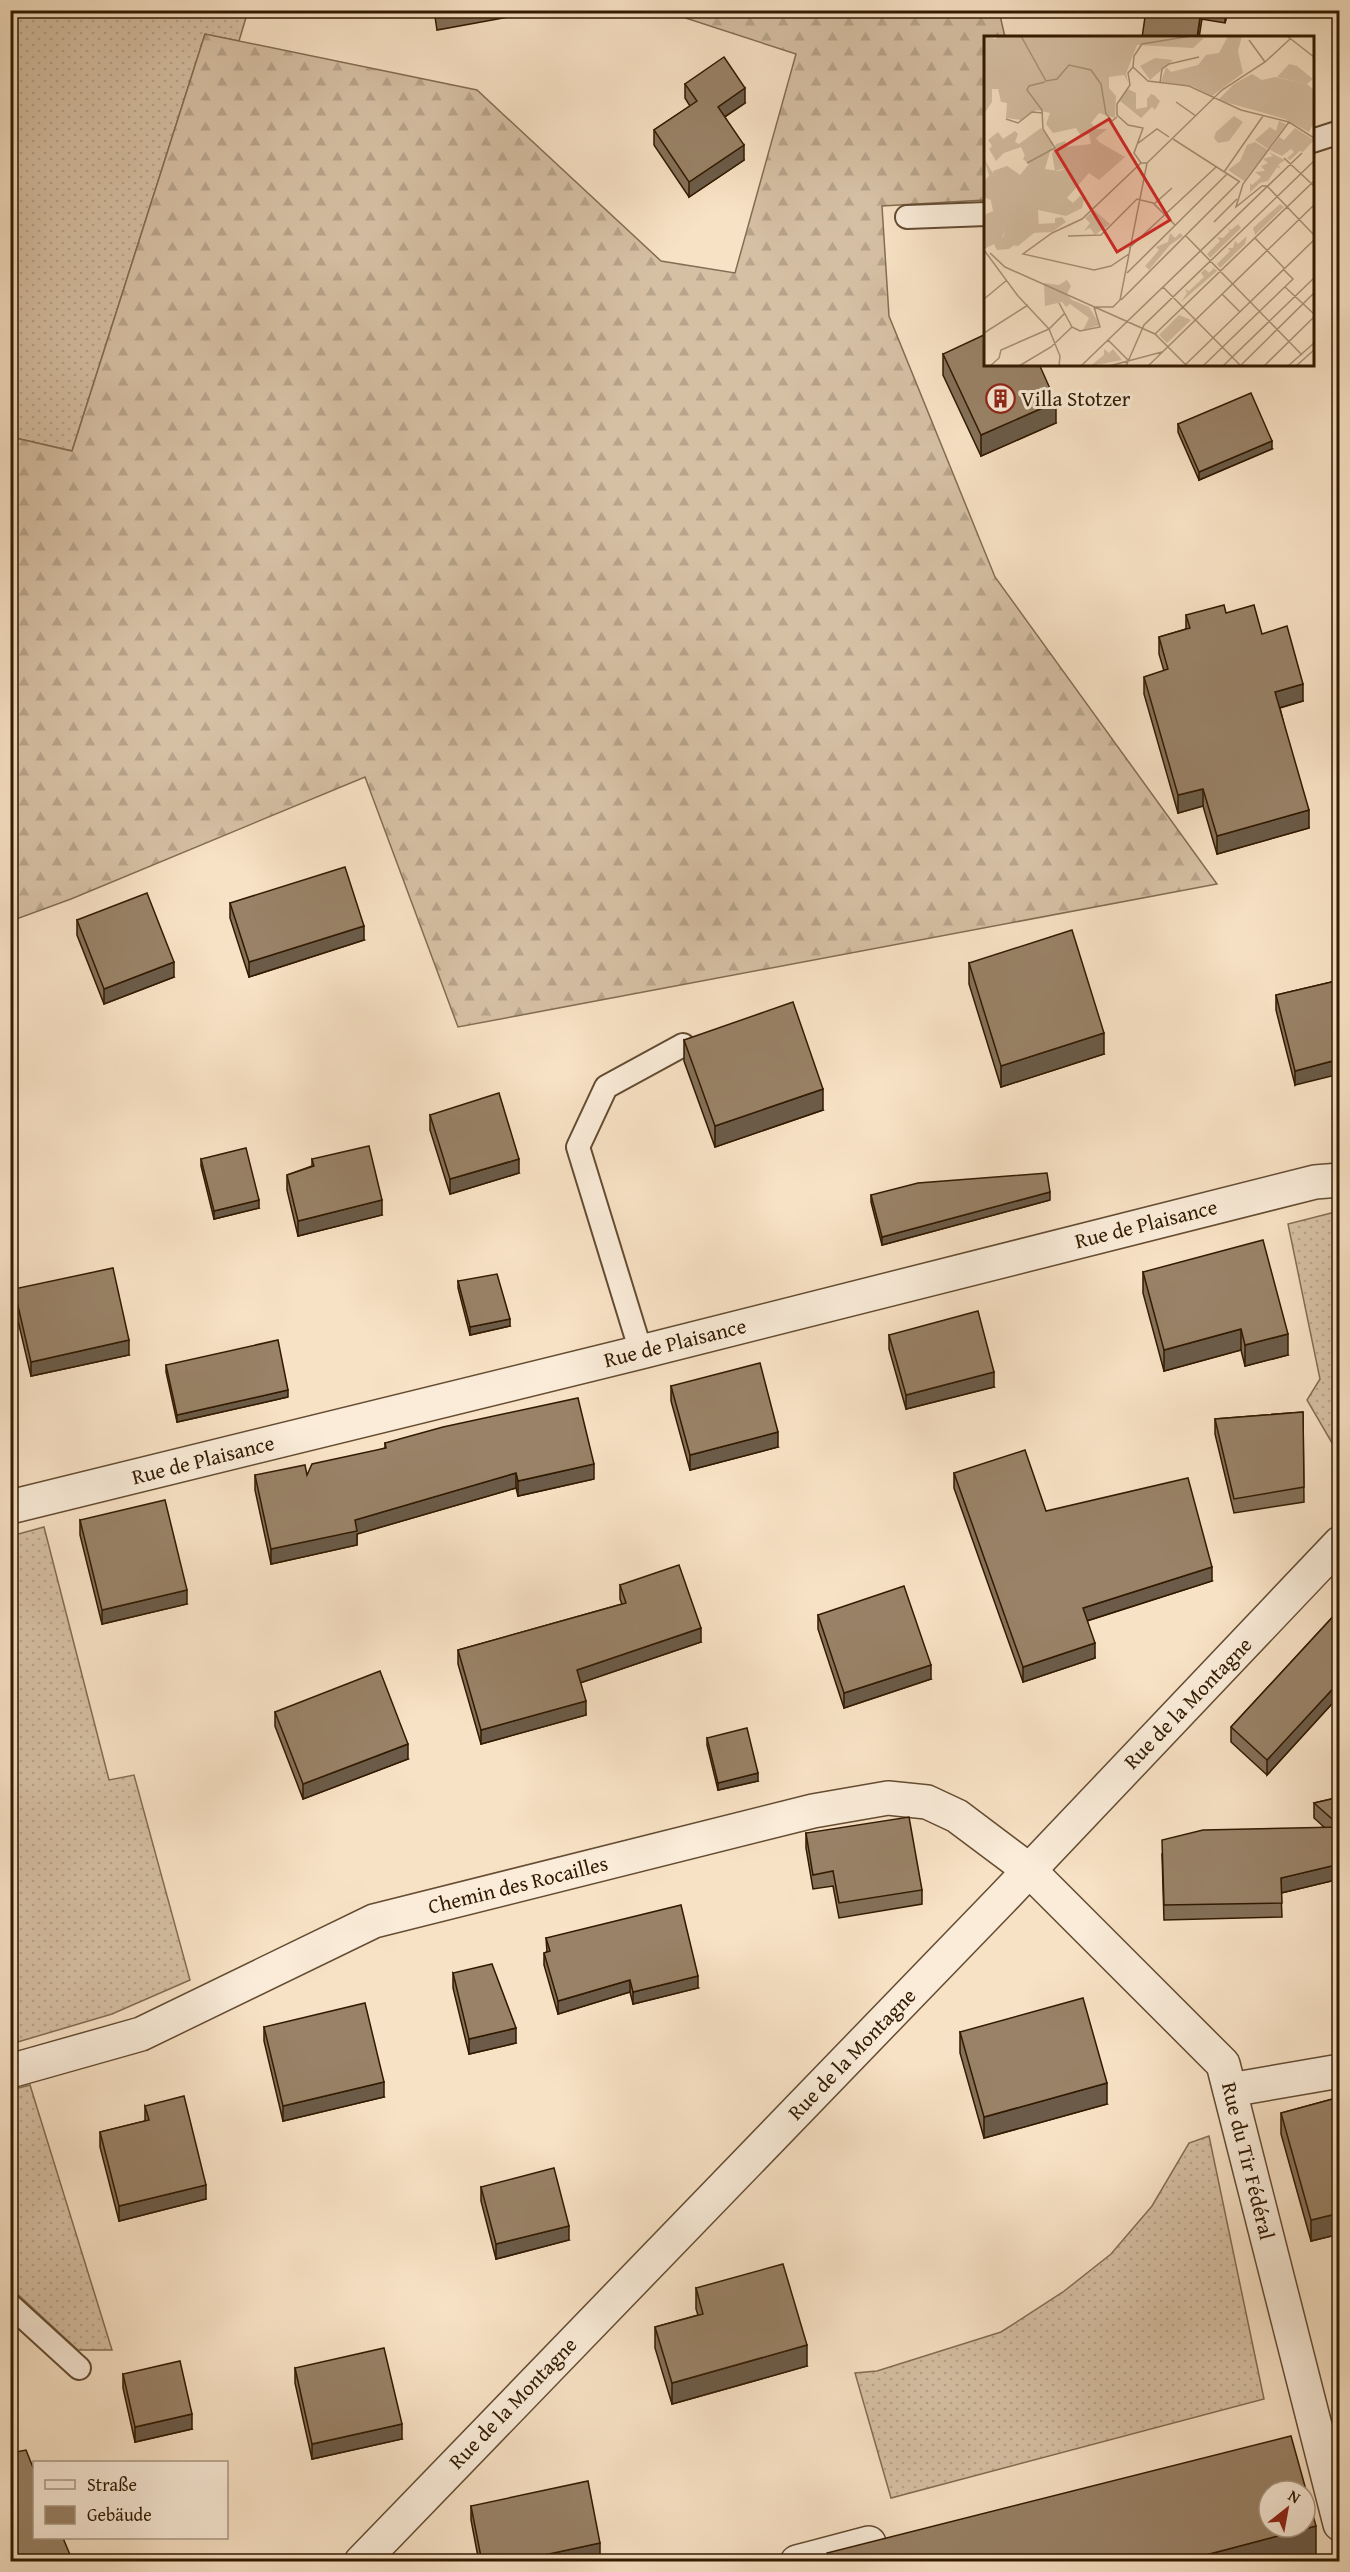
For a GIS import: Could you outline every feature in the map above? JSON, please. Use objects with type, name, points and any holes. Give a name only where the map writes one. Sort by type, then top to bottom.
[{"type":"street","name":"Rue de Plaisance","points":[[10,1507],[641,1352],[1316,1182],[1340,1180]]},
{"type":"street","name":"Rue de la Montagne","points":[[361,2562],[1029,1870],[1340,1543]]},
{"type":"street","name":"Chemin des Rocailles","points":[[10,2070],[141,2034],[374,1921],[813,1811],[888,1798],[927,1802],[957,1816],[1029,1870]]},
{"type":"street","name":"Rue du Tir Fédéral","points":[[1029,1870],[1223,2064],[1329,2428],[1340,2524]]},
{"type":"street","points":[[1230,2090],[1340,2071]]},
{"type":"street","points":[[1283,2439],[1329,2428]]},
{"type":"street","points":[[797,2562],[901,2535]]},
{"type":"lane","points":[[1314,140],[1340,132]]},
{"type":"lane","points":[[907,217],[984,214]]},
{"type":"lane","points":[[641,1352],[578,1147],[606,1087],[683,1045]]},
{"type":"lane","points":[[10,2305],[79,2368]]},
{"type":"green space","points":[[11,11],[248,11],[239,41],[205,34],[72,451],[11,437]]},
{"type":"green space","points":[[664,11],[999,11],[1005,36],[984,36],[984,200],[882,206],[889,316],[995,577],[1217,884],[458,1027],[365,777],[71,899],[11,921],[11,437],[72,451],[205,34],[477,90],[661,261],[735,273],[796,54]]},
{"type":"green space","points":[[1340,1211],[1339,1455],[1307,1400],[1320,1379],[1288,1224]]},
{"type":"green space","points":[[44,1527],[109,1780],[134,1775],[190,1980],[112,2014],[11,2044],[11,1536]]},
{"type":"green space","points":[[30,2085],[112,2350],[78,2350],[11,2288],[11,2090]]},
{"type":"green space","points":[[1209,2136],[1264,2399],[891,2498],[855,2373],[877,2371],[1001,2332],[1063,2292],[1111,2254],[1152,2206],[1189,2143]]},
{"type":"building","points":[[436,10],[465,10],[437,16]]},
{"type":"building","points":[[1146,10],[1201,10],[1197,36],[1142,36]]},
{"type":"building","points":[[724,57],[745,88],[718,107],[744,145],[689,182],[654,130],[697,101],[685,84]]},
{"type":"building","name":"Villa Stotzer","points":[[984,335],[984,366],[1040,366],[1056,402],[981,435],[943,354]]},
{"type":"building","points":[[1251,393],[1272,441],[1199,472],[1178,424]]},
{"type":"building","points":[[1224,605],[1226,613],[1254,605],[1262,634],[1287,626],[1303,684],[1275,692],[1309,810],[1217,836],[1203,789],[1178,795],[1144,677],[1168,669],[1159,637],[1190,628],[1186,615]]},
{"type":"building","points":[[345,867],[364,926],[249,962],[230,903]]},
{"type":"building","points":[[147,893],[174,962],[104,989],[77,920]]},
{"type":"building","points":[[1072,930],[1104,1033],[1001,1066],[969,963]]},
{"type":"building","points":[[1340,980],[1340,1059],[1295,1071],[1276,995]]},
{"type":"building","points":[[793,1002],[823,1089],[715,1126],[684,1040]]},
{"type":"building","points":[[499,1093],[519,1159],[450,1179],[430,1115]]},
{"type":"building","points":[[369,1146],[382,1200],[298,1221],[287,1175],[314,1166],[312,1159]]},
{"type":"building","points":[[246,1148],[259,1200],[214,1211],[201,1159]]},
{"type":"building","points":[[1047,1173],[1050,1192],[882,1237],[871,1195],[918,1183]]},
{"type":"building","points":[[1263,1240],[1288,1334],[1245,1345],[1241,1329],[1164,1350],[1143,1272]]},
{"type":"building","points":[[113,1268],[129,1340],[31,1362],[14,1289]]},
{"type":"building","points":[[497,1274],[510,1319],[470,1327],[458,1281]]},
{"type":"building","points":[[978,1311],[994,1372],[906,1395],[889,1335]]},
{"type":"building","points":[[278,1340],[288,1390],[177,1415],[166,1365]]},
{"type":"building","points":[[760,1363],[778,1432],[690,1455],[671,1386]]},
{"type":"building","points":[[578,1398],[594,1464],[518,1481],[516,1473],[355,1520],[357,1531],[271,1549],[255,1475],[305,1465],[307,1475],[312,1464],[386,1448],[385,1443],[443,1427]]},
{"type":"building","points":[[1303,1412],[1304,1487],[1234,1499],[1215,1419]]},
{"type":"building","points":[[1025,1450],[1046,1511],[1188,1478],[1212,1567],[1083,1608],[1095,1643],[1023,1667],[954,1473]]},
{"type":"building","points":[[165,1500],[187,1590],[102,1610],[80,1520]]},
{"type":"building","points":[[679,1565],[701,1628],[577,1670],[586,1701],[481,1730],[458,1650],[626,1603],[620,1585]]},
{"type":"building","points":[[904,1586],[931,1665],[844,1693],[818,1615]]},
{"type":"building","points":[[1340,1609],[1340,1681],[1267,1760],[1231,1727]]},
{"type":"building","points":[[380,1671],[408,1744],[303,1784],[275,1712]]},
{"type":"building","points":[[747,1728],[758,1773],[718,1783],[707,1738]]},
{"type":"building","points":[[1340,1797],[1340,1826],[1314,1803]]},
{"type":"building","points":[[909,1817],[922,1890],[839,1903],[833,1871],[813,1875],[806,1833]]},
{"type":"building","points":[[1340,1827],[1340,1864],[1281,1878],[1282,1903],[1164,1905],[1162,1840],[1203,1830]]},
{"type":"building","points":[[681,1905],[698,1976],[633,1992],[630,1980],[558,2001],[544,1953],[550,1951],[546,1938]]},
{"type":"building","points":[[492,1964],[516,2028],[469,2039],[453,1973]]},
{"type":"building","points":[[1083,1998],[1107,2083],[984,2117],[960,2032]]},
{"type":"building","points":[[365,2003],[384,2082],[283,2106],[264,2027]]},
{"type":"building","points":[[184,2096],[206,2185],[119,2206],[100,2132],[149,2120],[145,2106]]},
{"type":"building","points":[[1340,2097],[1340,2213],[1311,2220],[1281,2113]]},
{"type":"building","points":[[554,2168],[569,2226],[496,2244],[481,2187]]},
{"type":"building","points":[[783,2264],[807,2345],[672,2383],[655,2327],[703,2314],[696,2288]]},
{"type":"building","points":[[384,2348],[402,2424],[312,2444],[295,2368]]},
{"type":"building","points":[[180,2361],[192,2414],[135,2427],[123,2374]]},
{"type":"building","points":[[1291,2436],[1303,2479],[1257,2479],[1257,2539],[1267,2539],[1179,2562],[829,2562],[827,2553]]},
{"type":"building","points":[[26,2450],[33,2468],[33,2539],[63,2539],[73,2562],[10,2562],[10,2453]]},
{"type":"building","points":[[588,2481],[600,2543],[512,2562],[482,2562],[471,2506]]},
{"type":"place","name":"Villa Stotzer","points":[[1000,399]]}]
